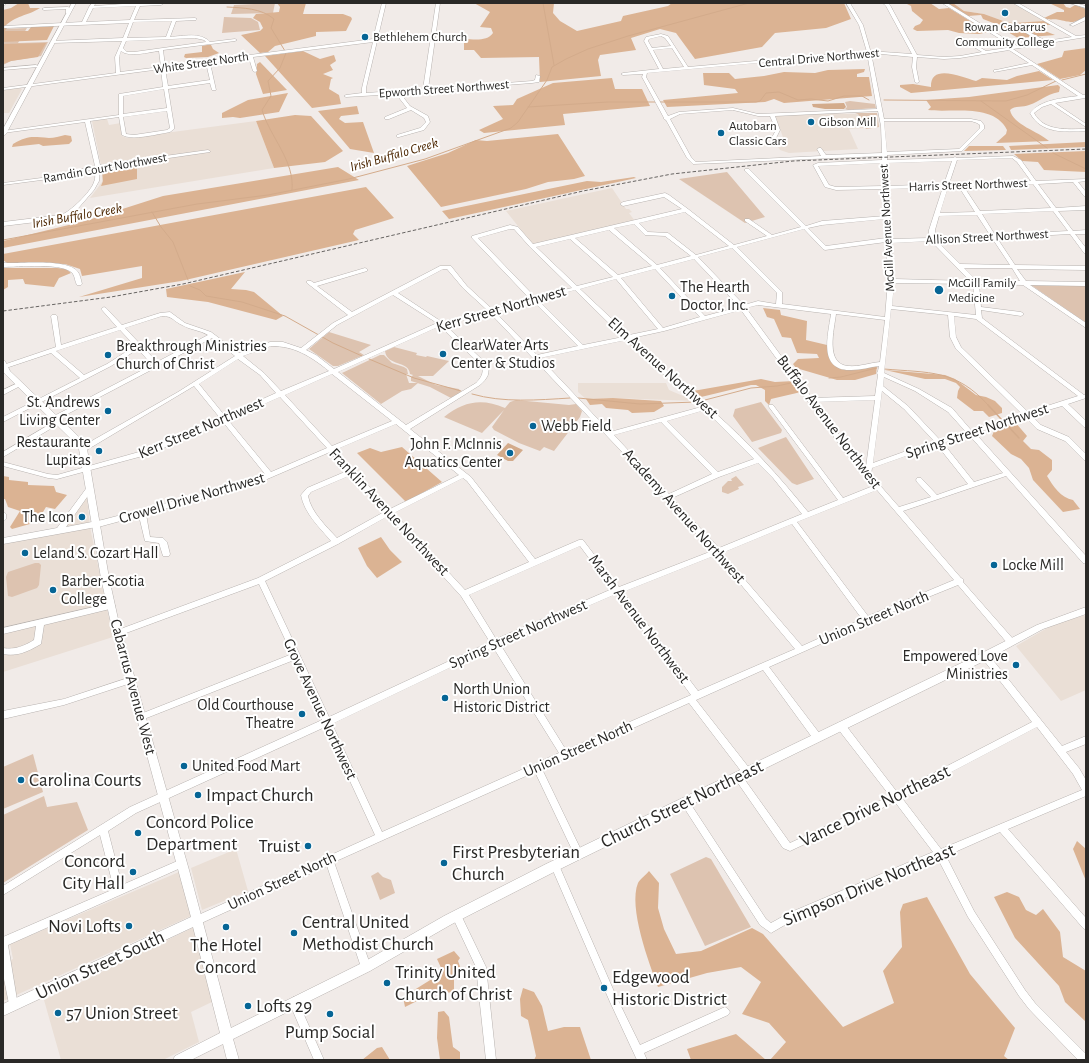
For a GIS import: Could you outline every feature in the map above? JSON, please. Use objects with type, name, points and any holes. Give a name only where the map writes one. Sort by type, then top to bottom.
[{"type":"main road","points":[[27,86],[36,66],[72,3]]},
{"type":"main road","points":[[848,3],[854,11]]},
{"type":"main road","points":[[851,3],[861,25],[869,52]]},
{"type":"main road","points":[[3,131],[52,42],[59,25]]},
{"type":"main road","points":[[3,366],[7,372],[58,420],[83,448]]},
{"type":"main road","name":"Cabarrus Avenue West","points":[[83,448],[111,606],[182,863],[233,1060]]},
{"type":"main road","name":"Church Street Northeast","points":[[179,1060],[366,967],[457,916],[555,866],[985,656],[1040,627],[1086,610]]},
{"type":"main road","name":"Union Street South","points":[[8,1008],[197,920]]},
{"type":"street","points":[[364,94],[363,91],[384,3]]},
{"type":"street","points":[[424,91],[438,3]]},
{"type":"street","points":[[885,3],[888,5],[915,55],[914,67],[917,82]]},
{"type":"street","points":[[944,3],[1017,48]]},
{"type":"street","points":[[1015,3],[1076,38]]},
{"type":"street","points":[[1072,3],[1086,7]]},
{"type":"street","points":[[118,74],[117,57],[121,51],[138,4]]},
{"type":"street","points":[[83,24],[92,5],[161,4]]},
{"type":"street","points":[[44,9],[68,10]]},
{"type":"street","points":[[1072,24],[1086,18]]},
{"type":"street","points":[[5,27],[195,19]]},
{"type":"street","points":[[168,38],[174,20]]},
{"type":"street","points":[[1018,27],[1046,43]]},
{"type":"street","points":[[662,71],[646,39],[661,35],[668,38],[687,69]]},
{"type":"street","name":"Central Drive Northwest","points":[[623,74],[869,52],[948,58],[1086,36]]},
{"type":"street","points":[[52,42],[198,37],[206,39],[209,43]]},
{"type":"street","points":[[962,38],[986,53]]},
{"type":"street","points":[[121,51],[134,53],[235,40]]},
{"type":"street","name":"White Street North","points":[[3,89],[375,40]]},
{"type":"street","points":[[651,49],[674,47]]},
{"type":"street","points":[[1010,49],[1084,96],[1086,100]]},
{"type":"street","points":[[161,50],[163,68],[166,88],[169,109],[172,126],[170,130],[126,136],[122,132],[121,95],[166,88],[212,81]]},
{"type":"street","name":"McGill Avenue Northwest","points":[[868,475],[891,281],[882,120],[869,52]]},
{"type":"street","points":[[251,56],[255,71]]},
{"type":"street","points":[[208,62],[214,89]]},
{"type":"street","points":[[996,71],[1033,64]]},
{"type":"street","points":[[3,69],[36,66]]},
{"type":"street","points":[[645,73],[644,77],[666,119],[692,161],[699,163],[960,150],[982,128],[982,125],[979,122],[971,120],[882,120]]},
{"type":"street","name":"Epworth Street Northwest","points":[[346,96],[535,82],[538,79],[538,76]]},
{"type":"street","points":[[398,93],[410,109],[426,117],[428,122],[426,127],[422,129],[399,136]]},
{"type":"street","points":[[1084,96],[1036,108],[1033,110],[1032,116],[1045,126],[1058,130],[1086,130]]},
{"type":"street","points":[[1052,103],[1086,126]]},
{"type":"street","points":[[3,131],[169,109]]},
{"type":"street","points":[[387,118],[410,109]]},
{"type":"street","points":[[666,119],[679,114],[733,109],[755,115],[880,110]]},
{"type":"street","points":[[772,114],[778,130],[773,139]]},
{"type":"street","points":[[3,224],[61,217],[69,214],[79,205],[97,182],[97,167],[87,120]]},
{"type":"street","points":[[819,149],[824,156]]},
{"type":"street","name":"Ramdin Court Northwest","points":[[3,184],[49,178],[97,167],[208,151]]},
{"type":"street","points":[[884,161],[1013,157],[1020,161],[1086,252]]},
{"type":"street","points":[[955,158],[932,230],[932,240],[960,266],[978,287],[978,318]]},
{"type":"street","name":"Harris Street Northwest","points":[[884,161],[816,164],[827,186],[831,188],[885,188],[1086,180]]},
{"type":"street","points":[[746,170],[804,227]]},
{"type":"street","points":[[1075,181],[1086,195]]},
{"type":"street","points":[[960,185],[1024,283],[1086,326]]},
{"type":"street","points":[[623,204],[665,195],[733,246],[780,293],[779,306]]},
{"type":"street","points":[[938,215],[1086,208]]},
{"type":"street","points":[[532,246],[686,210]]},
{"type":"street","name":"Kerr Street Northwest","points":[[3,464],[57,477],[148,452],[441,324],[804,227],[825,222],[887,217]]},
{"type":"street","points":[[748,220],[771,236]]},
{"type":"street","name":"Buffalo Avenue Northwest","points":[[634,222],[647,234],[666,234],[695,257],[742,306],[812,400],[852,457],[1011,642]]},
{"type":"street","name":"Elm Avenue Northwest","points":[[534,300],[474,238],[476,236],[514,227],[654,363],[706,408],[760,460],[807,515]]},
{"type":"street","name":"Allison Street Northwest","points":[[804,227],[825,248],[874,241],[932,240],[1086,232]]},
{"type":"street","points":[[610,228],[656,267],[704,318]]},
{"type":"street","points":[[571,237],[617,277],[662,330]]},
{"type":"street","points":[[3,265],[66,267],[75,272],[79,284]]},
{"type":"street","name":"Academy Avenue Northwest","points":[[394,293],[446,266],[449,267],[465,287],[536,357],[668,497],[717,551],[801,650]]},
{"type":"street","points":[[960,266],[1086,268]]},
{"type":"street","points":[[352,315],[312,284],[365,270]]},
{"type":"street","points":[[891,281],[1086,284]]},
{"type":"street","points":[[302,350],[335,324],[394,293],[441,324],[484,365],[486,370],[485,377],[478,384],[406,428]]},
{"type":"street","points":[[534,300],[582,347]]},
{"type":"street","points":[[536,357],[662,330],[742,306],[761,303],[887,319]]},
{"type":"street","points":[[889,307],[978,318],[1085,396]]},
{"type":"street","points":[[978,308],[1020,314]]},
{"type":"street","points":[[104,309],[156,365]]},
{"type":"street","points":[[834,312],[829,346],[837,364],[848,368],[882,364]]},
{"type":"street","name":"Franklin Avenue Northwest","points":[[121,328],[168,313],[184,324],[203,330],[262,374],[464,594],[565,755]]},
{"type":"street","points":[[950,315],[952,337],[958,348],[1043,430],[1067,439],[1086,458]]},
{"type":"street","points":[[54,316],[59,349]]},
{"type":"street","points":[[3,366],[121,328]]},
{"type":"street","points":[[3,455],[58,420],[156,365],[212,336]]},
{"type":"street","points":[[83,448],[180,394],[237,356],[270,344],[287,345],[302,350],[314,356],[406,428],[474,484],[534,563],[464,594]]},
{"type":"street","points":[[3,420],[114,362],[138,346]]},
{"type":"street","points":[[52,351],[84,378]]},
{"type":"street","points":[[880,372],[943,404],[950,410],[1006,474],[1086,561]]},
{"type":"street","points":[[195,383],[270,476]]},
{"type":"street","points":[[3,393],[20,384]]},
{"type":"street","points":[[879,386],[909,408],[939,442],[973,485]]},
{"type":"street","name":"Spring Street Northwest","points":[[869,467],[939,442],[1085,396]]},
{"type":"street","points":[[812,400],[878,398]]},
{"type":"street","points":[[1063,403],[1086,425]]},
{"type":"street","points":[[771,406],[842,501]]},
{"type":"street","points":[[610,434],[706,408]]},
{"type":"street","points":[[663,420],[717,475]]},
{"type":"street","name":"Crowell Drive Northwest","points":[[3,541],[96,524],[235,488],[270,476],[397,421]]},
{"type":"street","points":[[668,497],[717,475],[760,460]]},
{"type":"street","points":[[336,542],[308,506],[304,498],[304,494],[309,490],[352,472]]},
{"type":"street","points":[[898,510],[1006,474]]},
{"type":"street","points":[[118,633],[261,580],[464,475]]},
{"type":"street","points":[[919,480],[935,497]]},
{"type":"street","name":"Spring Street Northwest","points":[[3,891],[133,810],[163,796],[327,722],[496,643],[617,590],[878,487]]},
{"type":"street","points":[[60,530],[90,488]]},
{"type":"street","points":[[142,513],[147,539],[161,540],[163,542],[166,554]]},
{"type":"street","points":[[3,514],[3,519]]},
{"type":"street","points":[[793,521],[867,620]]},
{"type":"street","name":"Marsh Avenue Northwest","points":[[534,563],[581,542],[747,772]]},
{"type":"street","name":"Grove Avenue Northwest","points":[[261,580],[380,837]]},
{"type":"street","name":"Union Street North","points":[[197,920],[867,620],[960,581]]},
{"type":"street","points":[[3,631],[111,606]]},
{"type":"street","points":[[3,651],[10,653],[29,648],[38,642],[40,622]]},
{"type":"street","points":[[141,717],[296,656]]},
{"type":"street","points":[[985,656],[1076,771],[1086,788]]},
{"type":"street","points":[[764,666],[817,737]]},
{"type":"street","points":[[3,715],[64,702],[131,680]]},
{"type":"street","name":"Vance Drive Northeast","points":[[737,776],[786,845],[790,847],[897,797],[1037,723]]},
{"type":"street","points":[[841,726],[940,854],[970,914],[1032,1006],[1085,1060]]},
{"type":"street","points":[[1060,751],[1086,740]]},
{"type":"street","points":[[537,768],[579,855]]},
{"type":"street","points":[[1076,771],[1086,777]]},
{"type":"street","name":"Simpson Drive Northeast","points":[[685,803],[763,922],[771,928],[792,916],[1086,792]]},
{"type":"street","points":[[1002,828],[1086,925]]},
{"type":"street","points":[[102,829],[119,891]]},
{"type":"street","points":[[329,860],[366,967]]},
{"type":"street","points":[[8,1008],[3,944],[182,863]]},
{"type":"street","points":[[555,866],[642,1060]]},
{"type":"street","points":[[457,916],[481,967],[491,1060]]},
{"type":"street","points":[[294,1002],[319,1060]]},
{"type":"street","points":[[638,1051],[725,1012]]},
{"type":"shaded area","points":[[19,3],[28,3],[30,8],[40,8],[13,20],[3,28],[3,10],[11,8]]},
{"type":"shaded area","points":[[275,3],[273,13],[231,14],[234,5]]},
{"type":"shaded area","points":[[277,3],[306,3],[303,14],[343,14],[351,17],[352,19],[346,31],[316,32],[316,36],[275,46],[268,52],[260,53],[241,35],[260,31],[263,28],[260,22],[253,18],[256,14],[279,12],[280,7]]},
{"type":"shaded area","points":[[474,3],[554,3],[553,13],[560,21],[577,31],[621,21],[623,16],[668,6],[672,3],[844,3],[851,19],[826,28],[775,33],[762,47],[695,59],[676,33],[660,29],[631,38],[636,50],[600,55],[598,60],[601,76],[540,82],[539,57],[481,58],[474,50],[464,50],[464,39],[484,39],[493,33],[491,28],[480,27],[490,12]]},
{"type":"shaded area","points":[[905,3],[930,3],[939,9],[949,8],[988,32],[979,34],[959,33],[948,30],[917,31],[913,29],[923,20],[912,11],[911,6]]},
{"type":"shaded area","points":[[947,3],[953,3],[964,11],[984,14],[1006,22],[1014,23],[1044,21],[1052,25],[1042,25],[1045,31],[1055,35],[1018,38],[1006,31],[1006,28],[983,19],[981,15],[968,16]]},
{"type":"shaded area","name":"Rowan Cabarrus Community College","points":[[953,3],[1014,3],[1044,21],[1014,23],[1006,22],[984,14],[964,11]]},
{"type":"shaded area","points":[[1049,3],[1063,3],[1066,7],[1070,8],[1075,5],[1086,9],[1086,17],[1071,22],[1044,18],[1057,12],[1064,12],[1064,10]]},
{"type":"shaded area","points":[[224,17],[251,18],[258,22],[260,30],[222,33]]},
{"type":"shaded area","points":[[54,26],[47,40],[3,42],[3,28],[7,28],[5,31],[28,31],[31,27]]},
{"type":"shaded area","points":[[27,28],[18,43],[48,42],[41,56],[11,61],[3,65],[3,29]]},
{"type":"shaded area","points":[[46,43],[38,57],[11,61],[3,64],[3,44]]},
{"type":"shaded area","points":[[211,45],[213,49],[219,53],[208,57],[184,57],[185,54],[202,52],[202,46]]},
{"type":"shaded area","points":[[1086,48],[1086,70],[1080,75],[1060,79],[1037,64],[1062,57],[1064,51]]},
{"type":"shaded area","points":[[303,51],[320,59],[334,55],[336,61],[330,65],[333,70],[323,74],[333,78],[331,79],[329,89],[339,95],[341,104],[312,108],[265,56]]},
{"type":"shaded area","points":[[260,62],[287,90],[263,94],[256,74],[257,64]]},
{"type":"shaded area","points":[[865,69],[864,72],[857,74],[857,77],[869,77],[872,96],[784,103],[774,99],[765,102],[667,107],[663,100],[738,93],[735,89],[704,85],[703,73],[729,73],[735,79],[784,72],[815,73],[828,70]]},
{"type":"shaded area","points":[[1039,71],[1053,80],[911,93],[900,87],[900,85],[913,84],[931,87],[932,79],[936,75],[942,73],[956,75],[976,81],[982,78],[1007,80]]},
{"type":"shaded area","points":[[612,78],[615,89],[642,89],[650,106],[563,114],[565,125],[484,133],[479,130],[503,119],[493,106],[513,105],[517,99],[553,83]]},
{"type":"shaded area","points":[[1058,85],[1060,87],[1059,92],[1027,106],[1012,108],[1010,110],[1012,115],[1021,124],[1049,141],[996,143],[1006,134],[1007,130],[1001,122],[993,116],[972,111],[928,110],[931,107],[926,100],[969,97]]},
{"type":"shaded area","points":[[22,89],[9,113],[3,113],[3,90]]},
{"type":"shaded area","points":[[288,93],[279,112],[240,118],[222,118],[222,113],[248,100]]},
{"type":"shaded area","points":[[850,101],[875,104],[876,108],[845,109],[847,107],[845,102]]},
{"type":"shaded area","points":[[844,103],[846,107],[844,109],[825,109],[813,107],[812,104]]},
{"type":"shaded area","points":[[357,106],[359,114],[341,116],[339,119],[345,123],[363,122],[374,153],[350,149],[318,111]]},
{"type":"shaded area","points":[[807,113],[858,114],[865,128],[849,129],[858,149],[789,153],[780,150],[778,144],[784,140],[775,115]]},
{"type":"shaded area","points":[[855,113],[877,113],[879,127],[866,129],[858,114]]},
{"type":"shaded area","points":[[295,115],[311,116],[343,151],[325,162],[274,168],[256,121]]},
{"type":"shaded area","points":[[107,119],[109,125],[121,123],[122,136],[127,138],[256,121],[274,168],[90,198],[102,182],[102,170],[92,121]]},
{"type":"shaded area","points":[[558,134],[585,176],[574,179],[548,182],[526,189],[441,207],[407,166],[448,153],[476,140],[487,141]]},
{"type":"shaded area","points":[[65,135],[71,136],[72,141],[69,144],[43,146],[39,144],[12,147],[13,144],[18,141],[27,138],[51,138]]},
{"type":"shaded area","points":[[1086,142],[1086,147],[1011,150],[1009,146]]},
{"type":"shaded area","points":[[969,146],[1003,146],[1006,150],[964,151]]},
{"type":"shaded area","points":[[1086,151],[1086,172],[1044,170],[1038,162],[1022,161],[1014,154]]},
{"type":"shaded area","points":[[133,165],[137,167],[137,179],[101,186],[103,181],[102,170]]},
{"type":"shaded area","points":[[338,167],[359,180],[3,248],[3,241],[85,221],[163,196]]},
{"type":"shaded area","points":[[727,172],[765,217],[745,223],[679,179]]},
{"type":"shaded area","points":[[634,177],[636,178],[449,219],[442,211],[587,181],[601,182]]},
{"type":"shaded area","points":[[366,187],[394,218],[355,230],[353,234],[359,240],[181,281],[79,297],[142,278],[142,266],[82,276],[80,269],[65,264],[7,263],[3,260],[3,254]]},
{"type":"shaded area","points":[[612,188],[626,209],[629,209],[632,212],[629,213],[635,221],[533,245],[506,211]]},
{"type":"shaded area","points":[[3,268],[57,268],[66,269],[71,273],[59,278],[54,287],[25,284],[23,279],[8,280],[8,287],[3,290]]},
{"type":"shaded area","points":[[245,272],[231,289],[254,292],[283,316],[276,320],[208,302],[167,297],[166,289]]},
{"type":"shaded area","points":[[1031,285],[1086,286],[1086,323]]},
{"type":"shaded area","points":[[763,308],[780,310],[781,315],[807,321],[806,340],[827,345],[833,363],[847,370],[877,366],[876,374],[855,380],[837,380],[796,368],[793,364],[798,359],[819,358],[817,354],[797,353],[791,338],[782,337],[774,319],[767,317]]},
{"type":"shaded area","points":[[329,332],[371,345],[359,352],[364,355],[338,366],[333,366],[309,349]]},
{"type":"shaded area","points":[[394,347],[417,353],[416,355],[449,361],[433,376],[418,376],[436,385],[459,389],[461,392],[451,398],[430,387],[411,381],[411,377],[413,375],[410,374],[409,370],[406,367],[394,362],[387,356],[385,351]]},
{"type":"shaded area","points":[[380,355],[384,355],[392,363],[407,369],[408,374],[406,374],[409,383],[418,383],[411,389],[402,391],[381,404],[342,373]]},
{"type":"shaded area","points":[[885,370],[945,375],[955,379],[976,395],[995,401],[1002,408],[1002,413],[989,417],[983,411],[974,411],[957,398],[960,387],[956,383],[945,379],[925,379]]},
{"type":"shaded area","points":[[761,379],[775,382],[794,381],[801,392],[771,399],[769,405],[765,401],[765,390],[756,385],[701,397],[693,391]]},
{"type":"shaded area","points":[[578,383],[666,383],[669,390],[695,401],[613,398],[586,399],[578,392]]},
{"type":"shaded area","points":[[613,398],[661,401],[664,406],[654,412],[632,413],[628,410],[606,408],[602,404],[590,405],[586,399]]},
{"type":"shaded area","name":"Webb Field","points":[[516,400],[569,405],[576,404],[582,411],[580,417],[554,451],[544,447],[540,451],[519,443],[494,430],[492,427],[504,410],[482,433],[444,417],[466,404],[481,402],[505,408],[510,402]]},
{"type":"shaded area","points":[[761,402],[782,430],[781,433],[752,442],[733,416],[735,409]]},
{"type":"shaded area","points":[[1015,422],[1027,436],[1023,441],[1031,449],[1039,450],[1052,460],[1052,470],[1047,476],[1061,494],[1073,500],[1080,509],[1063,512],[1033,480],[1029,468],[1021,459],[1011,454],[992,436],[995,429]]},
{"type":"shaded area","points":[[786,437],[814,479],[797,485],[792,483],[758,448]]},
{"type":"shaded area","name":"John F. McInnis Aquatics Center","points":[[508,443],[523,450],[513,461],[508,461],[497,455]]},
{"type":"shaded area","points":[[402,447],[442,482],[406,502],[357,453],[370,448],[381,452]]},
{"type":"shaded area","points":[[3,476],[9,477],[9,480],[28,482],[28,485],[54,486],[56,492],[67,495],[55,509],[46,507],[37,522],[12,529],[10,527],[20,511],[8,507],[5,499],[3,499]]},
{"type":"shaded area","points":[[736,476],[744,485],[728,494],[722,492],[722,487],[728,481],[732,481],[731,479]]},
{"type":"shaded area","name":"Barber-Scotia College","points":[[87,497],[90,527],[113,637],[3,672],[3,543],[61,532]]},
{"type":"shaded area","points":[[381,537],[390,550],[402,562],[377,578],[367,566],[358,548]]},
{"type":"shaded area","points":[[39,563],[41,565],[39,585],[37,588],[12,597],[8,596],[6,577],[8,572]]},
{"type":"shaded area","points":[[1086,615],[1086,690],[1061,701],[1016,646],[1054,624]]},
{"type":"shaded area","name":"Carolina Courts","points":[[33,754],[43,792],[3,809],[3,767]]},
{"type":"shaded area","points":[[44,796],[47,807],[77,802],[88,830],[3,883],[3,815]]},
{"type":"shaded area","points":[[1077,841],[1086,849],[1086,881],[1073,849]]},
{"type":"shaded area","points":[[236,849],[248,891],[202,910],[191,868]]},
{"type":"shaded area","points":[[706,857],[711,859],[751,927],[705,946],[670,874]]},
{"type":"shaded area","points":[[649,871],[659,883],[658,908],[664,929],[676,954],[701,951],[752,928],[763,934],[843,1027],[894,1003],[883,971],[902,947],[900,912],[903,904],[927,897],[970,974],[1015,1028],[1004,1056],[1009,1060],[770,1060],[786,1042],[769,1023],[742,1014],[761,982],[741,967],[707,973],[658,987],[641,935],[636,906],[638,883]]},
{"type":"shaded area","points":[[179,872],[191,916],[3,1001],[3,963],[13,959],[10,944]]},
{"type":"shaded area","points":[[378,872],[383,877],[391,880],[395,893],[380,900],[371,876]]},
{"type":"shaded area","points":[[1007,892],[1019,897],[1026,910],[1036,915],[1043,909],[1060,932],[1063,957],[1086,971],[1086,1022],[1065,1002],[1059,986],[1015,938],[994,897]]},
{"type":"shaded area","points":[[194,927],[214,1001],[191,1012],[199,1042],[163,1060],[61,1060],[44,1000]]},
{"type":"shaded area","points":[[454,951],[460,958],[458,961],[462,972],[454,978],[454,992],[431,994],[405,1007],[403,997],[443,972],[437,959]]},
{"type":"shaded area","points":[[523,988],[534,992],[542,1006],[548,1031],[564,1027],[580,1027],[591,1060],[534,1060],[536,1056],[528,1020],[521,1016],[520,999]]},
{"type":"shaded area","points":[[444,1011],[449,1017],[453,1047],[460,1052],[460,1060],[440,1060],[437,1038],[438,1012]]},
{"type":"shaded area","points":[[736,1034],[766,1060],[691,1060],[687,1049]]},
{"type":"shaded area","points":[[382,1047],[390,1060],[362,1060],[377,1048]]},
{"type":"waterway","points":[[543,3],[554,65]]},
{"type":"waterway","name":"Irish Buffalo Creek","points":[[528,107],[547,80],[552,67],[566,59],[588,49],[628,36],[749,3]]},
{"type":"waterway","points":[[227,7],[245,8],[269,15],[274,19],[271,28],[285,51]]},
{"type":"waterway","points":[[286,53],[280,68],[268,81],[271,96],[262,110],[290,169],[292,190]]},
{"type":"waterway","points":[[1062,80],[1086,74]]},
{"type":"waterway","points":[[884,100],[1006,101],[1027,95],[1056,81]]},
{"type":"waterway","points":[[528,107],[608,102],[756,102],[760,101],[766,93],[779,92],[798,100],[811,99],[828,101],[844,96],[862,96],[869,100]]},
{"type":"waterway","points":[[981,101],[1047,148]]},
{"type":"waterway","name":"Irish Buffalo Creek","points":[[152,212],[197,204],[268,195],[349,179],[425,159],[511,128],[518,122],[528,107]]},
{"type":"waterway","points":[[1053,153],[1086,169]]},
{"type":"waterway","name":"Irish Buffalo Creek","points":[[3,240],[152,212]]},
{"type":"waterway","points":[[152,212],[161,227],[173,242],[188,280]]},
{"type":"waterway","points":[[190,286],[200,290],[206,296],[242,302],[285,316],[333,343],[362,356]]},
{"type":"waterway","points":[[369,359],[414,378],[461,391]]},
{"type":"waterway","points":[[829,378],[841,377],[877,368]]},
{"type":"waterway","points":[[884,369],[929,373],[953,379],[965,385],[988,405]]},
{"type":"waterway","points":[[705,400],[751,388],[777,386],[791,383]]},
{"type":"waterway","points":[[472,394],[508,400],[570,398]]},
{"type":"waterway","points":[[578,398],[640,404],[696,402]]},
{"type":"waterway","points":[[988,405],[1002,420]]},
{"type":"waterway","points":[[1006,424],[1019,438]]},
{"type":"railway","points":[[3,311],[111,297],[183,284],[583,191],[672,174],[793,161],[1086,149]]},
{"type":"place","name":"Rowan Cabarrus Community College","points":[[1005,13]]},
{"type":"place","name":"Bethlehem Church","points":[[365,37]]},
{"type":"place","name":"Gibson Mill","points":[[811,122]]},
{"type":"place","name":"Autobarn Classic Cars","points":[[721,133]]},
{"type":"place","name":"McGill Family Medicine","points":[[939,290]]},
{"type":"place","name":"The Hearth Doctor, Inc.","points":[[672,296]]},
{"type":"place","name":"ClearWater Arts Center & Studios","points":[[443,354]]},
{"type":"place","name":"Breakthrough Ministries Church of Christ","points":[[108,355]]},
{"type":"place","name":"St. Andrews Living Center","points":[[108,411]]},
{"type":"place","name":"Webb Field","points":[[533,426]]},
{"type":"place","name":"Restaurante Lupitas","points":[[99,451]]},
{"type":"place","name":"John F. McInnis Aquatics Center","points":[[510,453]]},
{"type":"place","name":"The Icon","points":[[82,517]]},
{"type":"place","name":"Leland S. Cozart Hall","points":[[25,553]]},
{"type":"place","name":"Locke Mill","points":[[994,565]]},
{"type":"place","name":"Barber-Scotia College","points":[[53,590]]},
{"type":"place","name":"Empowered Love Ministries","points":[[1016,665]]},
{"type":"place","name":"North Union Historic District","points":[[445,698]]},
{"type":"place","name":"Old Courthouse Theatre","points":[[302,714]]},
{"type":"place","name":"United Food Mart","points":[[184,766]]},
{"type":"place","name":"Carolina Courts","points":[[21,780]]},
{"type":"place","name":"Impact Church","points":[[198,795]]},
{"type":"place","name":"Concord Police Department","points":[[138,833]]},
{"type":"place","name":"Truist","points":[[308,846]]},
{"type":"place","name":"First Presbyterian Church","points":[[444,863]]},
{"type":"place","name":"Concord City Hall","points":[[133,872]]},
{"type":"place","name":"Novi Lofts","points":[[129,926]]},
{"type":"place","name":"The Hotel Concord","points":[[226,927]]},
{"type":"place","name":"Central United Methodist Church","points":[[294,933]]},
{"type":"place","name":"Trinity United Church of Christ","points":[[387,983]]},
{"type":"place","name":"Edgewood Historic District","points":[[604,988]]},
{"type":"place","name":"Lofts 29","points":[[248,1006]]},
{"type":"place","name":"57 Union Street","points":[[58,1013]]},
{"type":"place","name":"Pump Social","points":[[330,1014]]}]
